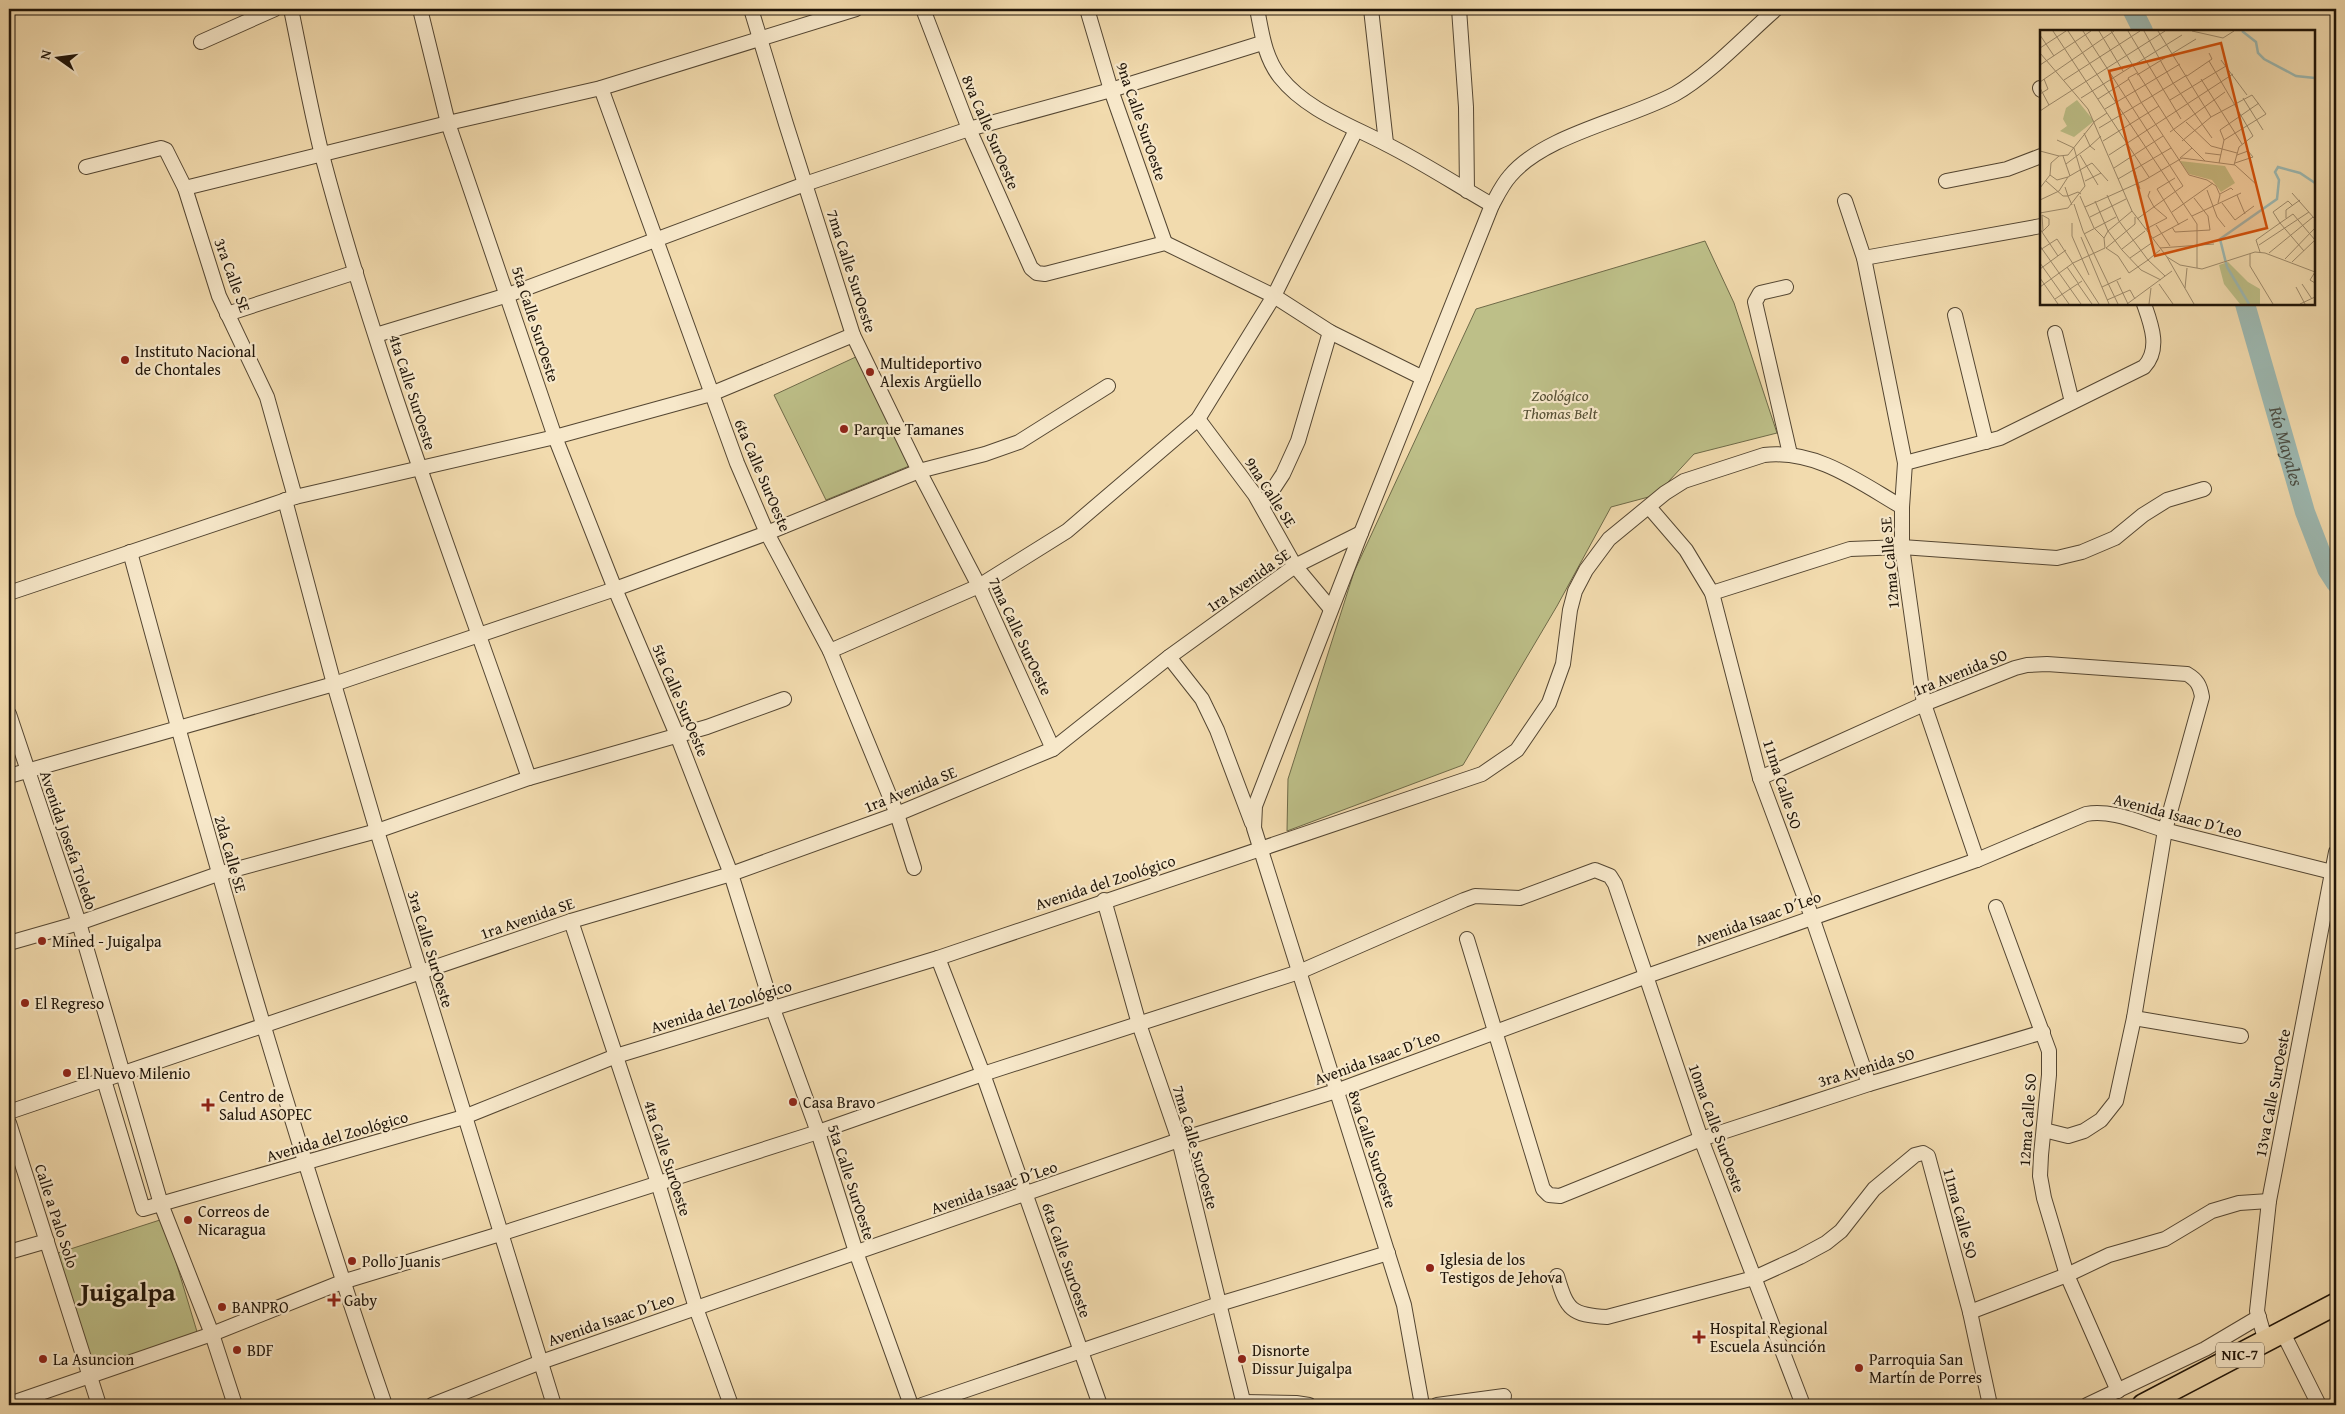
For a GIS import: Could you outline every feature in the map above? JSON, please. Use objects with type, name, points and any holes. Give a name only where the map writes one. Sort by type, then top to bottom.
[{"type":"highway","name":"NIC-7","points":[[2143,1405],[2165,1400],[2336,1304]]},
{"type":"street","points":[[201,42],[274,9]]},
{"type":"street","name":"4ta Calle SurOeste","points":[[291,9],[322,154],[356,272],[419,468],[480,635],[529,778]]},
{"type":"street","name":"5ta Calle SurOeste","points":[[420,9],[448,123],[555,437],[615,588],[677,735],[731,874],[773,1009],[818,1132],[856,1252],[912,1405]]},
{"type":"street","name":"7ma Calle SurOeste","points":[[751,9],[804,184],[853,335],[919,472],[979,586],[1053,749]]},
{"type":"street","points":[[185,188],[448,123],[601,88],[856,9]]},
{"type":"street","name":"8va Calle SurOeste","points":[[923,9],[969,129],[1031,268],[1037,273],[1045,274],[1165,243]]},
{"type":"street","name":"9na Calle SurOeste","points":[[1087,9],[1111,90],[1165,243]]},
{"type":"street","points":[[1257,9],[1262,43],[1279,75],[1303,99],[1356,130],[1386,143],[1492,206]]},
{"type":"street","points":[[1371,9],[1386,143]]},
{"type":"street","points":[[1459,9],[1466,107],[1467,191]]},
{"type":"street","points":[[1254,828],[1256,806],[1263,782],[1360,533],[1492,206],[1510,176],[1524,163],[1553,145],[1639,111],[1676,93],[1700,76],[1776,9]]},
{"type":"street","points":[[376,335],[508,295],[804,184],[969,129],[1111,90],[1262,43]]},
{"type":"street","name":"6ta Calle SurOeste","points":[[601,88],[654,239],[737,463],[767,533],[830,651],[897,814],[914,868]]},
{"type":"street","points":[[830,651],[979,586],[1067,530],[1198,419],[1274,296],[1356,130]]},
{"type":"street","name":"3ra Calle SE","points":[[86,167],[161,148],[166,150],[185,188],[219,296],[267,397],[290,498]]},
{"type":"street","points":[[1946,181],[2007,169],[2040,156]]},
{"type":"street","name":"12ma Calle SE","points":[[1845,201],[1864,258],[1905,463],[1902,546],[1924,704],[1977,860]]},
{"type":"street","points":[[1864,258],[2040,226]]},
{"type":"street","points":[[1165,243],[1274,296],[1330,332],[1422,378]]},
{"type":"street","points":[[227,314],[356,272]]},
{"type":"street","points":[[1786,287],[1760,293],[1755,302],[1790,454]]},
{"type":"street","points":[[1905,463],[1986,442],[2144,367],[2152,357],[2153,338],[2144,305]]},
{"type":"street","points":[[1954,315],[1986,442]]},
{"type":"street","points":[[1262,506],[1283,474],[1298,441],[1330,332]]},
{"type":"street","points":[[2055,333],[2072,402]]},
{"type":"street","points":[[9,594],[290,498],[555,437],[711,394],[853,335]]},
{"type":"street","points":[[9,776],[334,684],[615,588],[767,533],[919,472],[985,454],[1018,442],[1108,386]]},
{"type":"street","name":"9na Calle SE","points":[[1198,419],[1262,506],[1295,566],[1331,609]]},
{"type":"street","name":"Avenida del Zoológico","points":[[104,1080],[143,1209],[464,1117],[616,1056],[938,958],[1104,900],[1262,849],[1482,774],[1517,750],[1549,703],[1563,664],[1570,610],[1575,591],[1586,570],[1613,536],[1674,487],[1696,476],[1764,455],[1790,454],[1826,464],[1902,507]]},
{"type":"street","points":[[1712,593],[1850,549],[1902,546],[2057,558],[2082,552],[2115,538],[2143,515],[2167,500],[2204,489]]},
{"type":"street","name":"3ra Calle SurOeste","points":[[290,498],[334,684],[420,974],[554,1405]]},
{"type":"street","name":"11ma Calle SO","points":[[1649,507],[1686,550],[1712,593],[1760,778],[1812,917],[1869,1084]]},
{"type":"street","name":"1ra Avenida SE","points":[[9,1112],[263,1024],[420,974],[571,921],[731,874],[897,814],[1053,749],[1169,657],[1295,566],[1360,533]]},
{"type":"street","name":"2da Calle SE","points":[[130,552],[218,874],[342,1282],[385,1405]]},
{"type":"street","name":"8va Calle SurOeste","points":[[1169,657],[1202,699],[1217,730],[1262,849],[1404,1305],[1422,1405]]},
{"type":"street","name":"1ra Avenida SO","points":[[1760,778],[1924,704],[2027,665],[2047,664],[2187,674],[2195,679],[2200,686],[2202,697],[2165,830]]},
{"type":"street","points":[[9,943],[79,923],[218,874],[377,831],[529,778],[729,720],[784,699]]},
{"type":"street","name":"Avenida Josefa Toledo","points":[[9,714],[79,923],[161,1204],[212,1334],[235,1405]]},
{"type":"street","name":"Avenida Isaac D´Leo","points":[[432,1405],[541,1362],[856,1252],[1026,1195],[1179,1140],[1336,1091],[1647,976],[1977,860],[2086,814],[2097,812],[2109,813],[2165,830],[2334,873]]},
{"type":"street","points":[[2044,1130],[2068,1136],[2084,1131],[2101,1120],[2116,1101],[2134,1018],[2165,830]]},
{"type":"street","name":"13va Calle SurOeste","points":[[2319,1405],[2257,1311],[2269,1201],[2334,873],[2336,852]]},
{"type":"street","name":"10ma Calle SurOeste","points":[[1299,972],[1464,900],[1480,896],[1520,898],[1595,870],[1610,876],[1615,884],[1647,976],[1701,1139],[1803,1405]]},
{"type":"street","name":"7ma Calle SurOeste","points":[[1104,900],[1139,1024],[1179,1140],[1244,1404]]},
{"type":"street","name":"12ma Calle SO","points":[[1996,907],[2049,1051],[2040,1176],[2044,1198],[2067,1275],[2118,1391]]},
{"type":"street","name":"4ta Calle SurOeste","points":[[571,921],[658,1183],[696,1308],[731,1405]]},
{"type":"street","points":[[1467,939],[1494,1032]]},
{"type":"street","name":"6ta Calle SurOeste","points":[[938,958],[983,1074],[1100,1405]]},
{"type":"street","points":[[9,1404],[212,1334],[342,1282],[500,1234],[818,1132],[983,1074],[1299,972]]},
{"type":"street","points":[[2134,1018],[2241,1036]]},
{"type":"street","name":"3ra Avenida SO","points":[[1494,1032],[1543,1188],[1548,1195],[1560,1196],[1701,1139],[1869,1084],[2043,1032]]},
{"type":"street","name":"Calle a Palo Solo","points":[[9,1123],[99,1405]]},
{"type":"street","name":"11ma Calle SO","points":[[1754,1278],[1826,1243],[1852,1220],[1874,1189],[1915,1155],[1923,1153],[1928,1156],[1970,1312],[1990,1405]]},
{"type":"street","points":[[1970,1312],[2067,1275],[2110,1255],[2165,1239],[2212,1211],[2239,1203],[2269,1201]]},
{"type":"street","points":[[9,1252],[47,1241]]},
{"type":"street","points":[[922,1405],[1219,1304],[1388,1253]]},
{"type":"street","points":[[1557,1276],[1565,1302],[1574,1310],[1588,1316],[1607,1318],[1754,1278]]},
{"type":"street","points":[[2087,1405],[2206,1349],[2259,1316]]},
{"type":"street","points":[[1437,1405],[1504,1396]]},
{"type":"street","points":[[1244,1404],[1296,1403],[1309,1405]]},
{"type":"green space","name":"Zoológico Thomas Belt","points":[[1705,241],[1734,303],[1777,433],[1694,454],[1656,495],[1611,507],[1557,606],[1463,765],[1287,831],[1288,779],[1354,572],[1476,309]]},
{"type":"green space","name":"Parque Tamanes","points":[[860,355],[914,464],[826,500],[774,395]]},
{"type":"green space","points":[[163,1219],[198,1335],[90,1369],[55,1254]]},
{"type":"waterway","name":"Río Mayales","points":[[2132,9],[2142,30]]},
{"type":"waterway","name":"Río Mayales","points":[[2245,305],[2305,512],[2327,569],[2336,583]]},
{"type":"place","name":"Instituto Nacional de Chontales","points":[[125,360]]},
{"type":"place","name":"Multideportivo Alexis Argüello","points":[[870,372]]},
{"type":"place","name":"Parque Tamanes","points":[[844,429]]},
{"type":"place","name":"Mined - Juigalpa","points":[[42,941]]},
{"type":"place","name":"El Regreso","points":[[25,1003]]},
{"type":"place","name":"El Nuevo Milenio","points":[[67,1073]]},
{"type":"place","name":"Casa Bravo","points":[[793,1102]]},
{"type":"place","name":"Centro de Salud ASOPEC","points":[[208,1105]]},
{"type":"place","name":"Correos de Nicaragua","points":[[188,1220]]},
{"type":"place","name":"Pollo Juanis","points":[[352,1261]]},
{"type":"place","name":"Iglesia de los Testigos de Jehova","points":[[1430,1268]]},
{"type":"place","name":"Gaby","points":[[334,1300]]},
{"type":"place","name":"BANPRO","points":[[222,1307]]},
{"type":"place","name":"Hospital Regional Escuela Asunción","points":[[1699,1337]]},
{"type":"place","name":"BDF","points":[[237,1350]]},
{"type":"place","name":"La Asuncion","points":[[43,1359]]},
{"type":"place","name":"Disnorte Dissur Juigalpa","points":[[1242,1359]]},
{"type":"place","name":"Parroquia San Martín de Porres","points":[[1859,1368]]},
{"type":"district","name":"Juigalpa","points":[[128,1292]]}]
